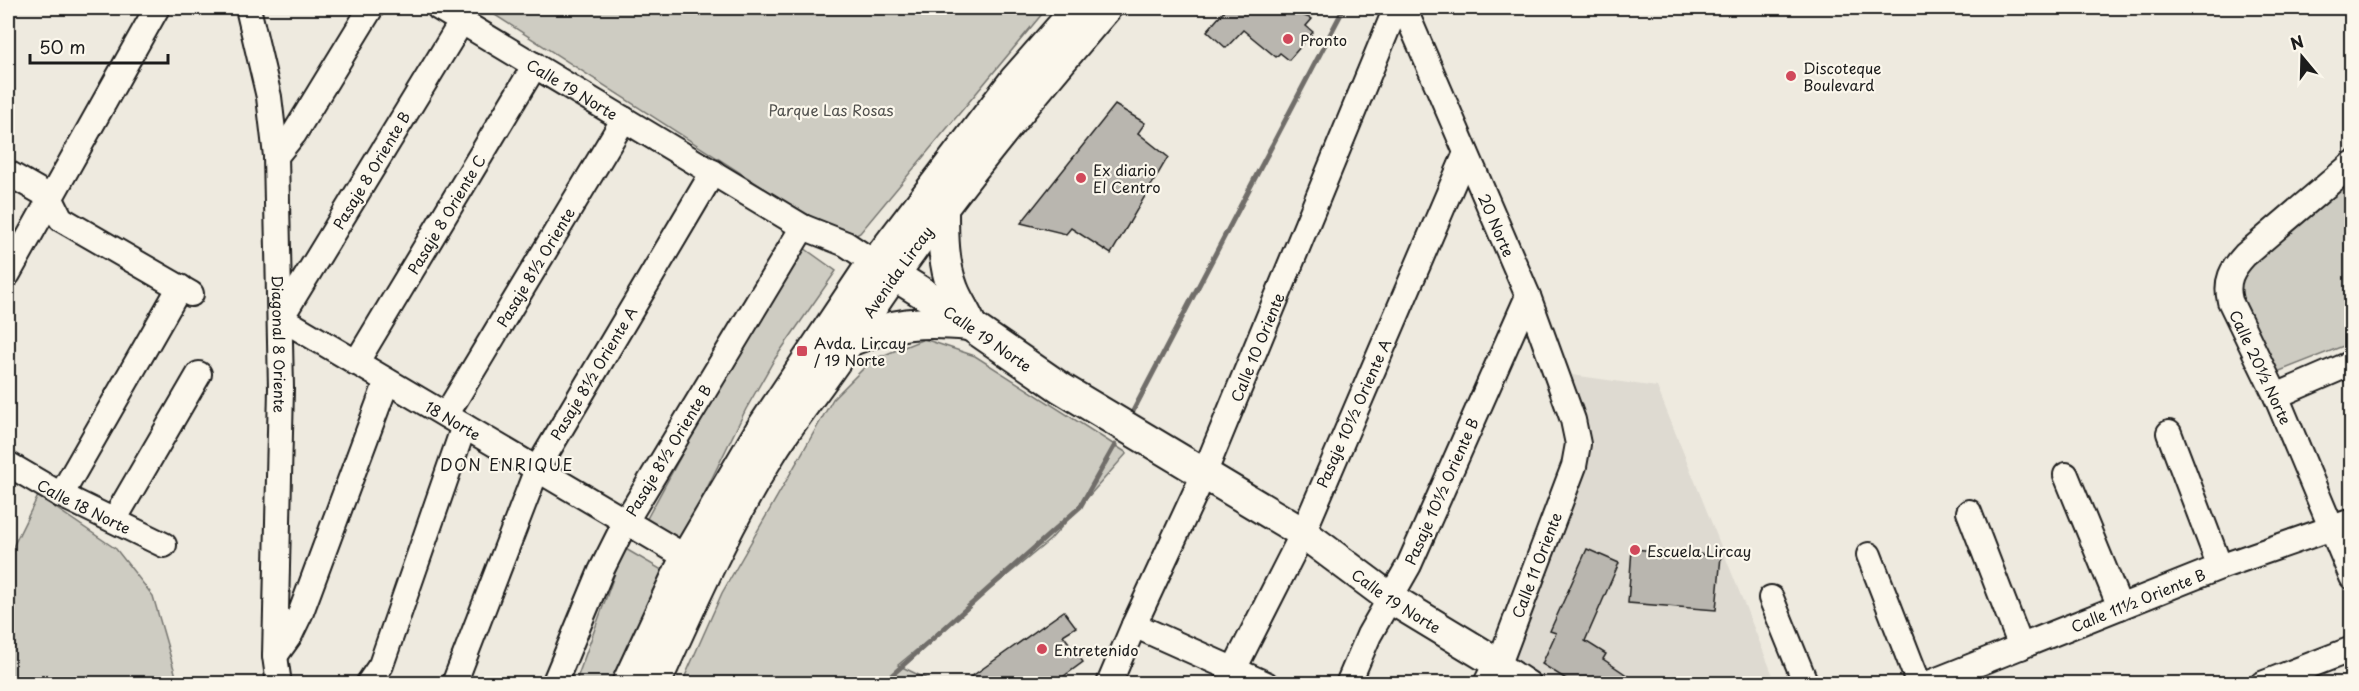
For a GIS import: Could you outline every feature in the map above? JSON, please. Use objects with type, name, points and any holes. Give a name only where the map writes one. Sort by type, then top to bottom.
[{"type":"main road","name":"Avenida Lircay","points":[[655,684],[707,569],[773,449],[849,341],[866,312],[883,268],[882,254],[1014,81],[1077,8]]},
{"type":"main road","name":"Avenida Lircay","points":[[627,684],[686,557],[760,431],[883,268],[943,209],[1106,8]]},
{"type":"main road","points":[[943,209],[948,274],[952,288],[971,325]]},
{"type":"main road","name":"Calle 19 Norte","points":[[883,268],[1062,388],[1303,533],[1494,674]]},
{"type":"main road","points":[[849,341],[874,331],[916,322],[971,325]]},
{"type":"street","points":[[8,274],[157,8]]},
{"type":"street","name":"Diagonal 8 Oriente","points":[[248,8],[269,97],[276,156],[281,318],[275,656],[279,684]]},
{"type":"street","points":[[276,156],[294,134],[371,8]]},
{"type":"street","name":"Calle 19 Norte","points":[[439,8],[803,226],[846,244],[883,268]]},
{"type":"street","name":"Calle 10 Oriente","points":[[1109,684],[1204,474],[1396,8]]},
{"type":"street","name":"20 Norte","points":[[1404,8],[1528,296],[1573,420],[1578,444]]},
{"type":"street","name":"Pasaje 8 Oriente B","points":[[281,318],[462,21]]},
{"type":"street","name":"Pasaje 8 Oriente C","points":[[356,363],[535,65]]},
{"type":"street","name":"Pasaje 8½ Oriente","points":[[368,684],[381,665],[455,421],[624,119]]},
{"type":"street","name":"Pasaje 10½ Oriente A","points":[[1234,669],[1303,533],[1466,153]]},
{"type":"street","name":"Calle 20½ Norte","points":[[2352,164],[2245,255],[2229,278],[2228,294],[2276,396],[2342,525],[2352,577]]},
{"type":"street","name":"Pasaje 8½ Oriente A","points":[[454,684],[537,469],[712,172]]},
{"type":"street","points":[[8,173],[51,197],[61,219],[185,291],[61,495]]},
{"type":"street","name":"Pasaje 8½ Oriente B","points":[[554,684],[601,571],[626,521],[803,226]]},
{"type":"street","name":"Pasaje 10½ Oriente B","points":[[1348,684],[1368,635],[1408,565],[1528,296]]},
{"type":"street","name":"18 Norte","points":[[281,318],[686,557]]},
{"type":"street","points":[[2276,396],[2352,363]]},
{"type":"street","points":[[114,520],[199,374]]},
{"type":"street","points":[[275,656],[290,635],[301,612],[387,381]]},
{"type":"street","points":[[2169,434],[2220,567]]},
{"type":"street","name":"Calle 11 Oriente","points":[[1494,674],[1574,466],[1578,444]]},
{"type":"street","name":"Calle 18 Norte","points":[[8,464],[61,495],[164,545]]},
{"type":"street","points":[[2066,475],[2120,607]]},
{"type":"street","points":[[1969,512],[2021,646]]},
{"type":"street","name":"Calle 11½ Oriente B","points":[[1927,684],[2220,567],[2342,525]]},
{"type":"street","points":[[1869,555],[1919,684]]},
{"type":"street","points":[[1771,598],[1806,684]]},
{"type":"street","points":[[1134,625],[1266,684]]},
{"type":"street","points":[[2262,684],[2352,649]]},
{"type":"street","name":"Calle 19 Norte","points":[[1494,674],[1528,684]]},
{"type":"shaded area","name":"Escuela Lircay","points":[[1572,375],[1657,387],[1776,683],[1547,683],[1503,655],[1593,445]]},
{"type":"green space","name":"Parque Las Rosas","points":[[484,8],[1047,8],[860,233],[849,239],[840,237]]},
{"type":"green space","points":[[2351,180],[2351,343],[2272,374],[2238,292],[2245,272]]},
{"type":"green space","points":[[804,248],[836,271],[774,360],[746,409],[682,539],[644,524],[720,384]]},
{"type":"green space","points":[[924,339],[975,356],[1127,453],[1050,540],[898,665],[935,683],[682,683],[722,593],[833,399],[872,360]]},
{"type":"green space","points":[[38,496],[116,549],[153,596],[178,683],[8,683],[8,557]]},
{"type":"green space","points":[[624,548],[667,573],[616,683],[575,684]]},
{"type":"building","points":[[1227,8],[1285,8],[1312,19],[1306,26],[1313,32],[1289,60],[1280,53],[1276,57],[1243,30],[1226,48],[1207,31]]},
{"type":"building","points":[[1115,105],[1145,123],[1138,133],[1168,157],[1111,254],[1071,228],[1066,234],[1021,223]]},
{"type":"building","points":[[1587,549],[1619,563],[1585,641],[1606,654],[1603,659],[1640,684],[1574,684],[1542,664],[1556,633],[1550,631]]},
{"type":"building","points":[[1632,549],[1721,556],[1716,610],[1628,603]]},
{"type":"building","name":"Entretenido","points":[[1064,611],[1076,627],[1063,635],[1083,662],[1053,684],[961,684]]},
{"type":"waterway","points":[[1131,415],[1344,8]]},
{"type":"waterway","points":[[882,684],[1080,507],[1115,445]]},
{"type":"place","name":"Pronto","points":[[1288,39]]},
{"type":"place","name":"Discoteque Boulevard","points":[[1791,76]]},
{"type":"place","name":"Ex diario El Centro","points":[[1081,178]]},
{"type":"place","name":"Avda. Lircay / 19 Norte","points":[[802,351]]},
{"type":"place","name":"Escuela Lircay","points":[[1635,550]]},
{"type":"place","name":"Entretenido","points":[[1042,649]]},
{"type":"district","name":"DON ENRIQUE","points":[[507,464]]}]
